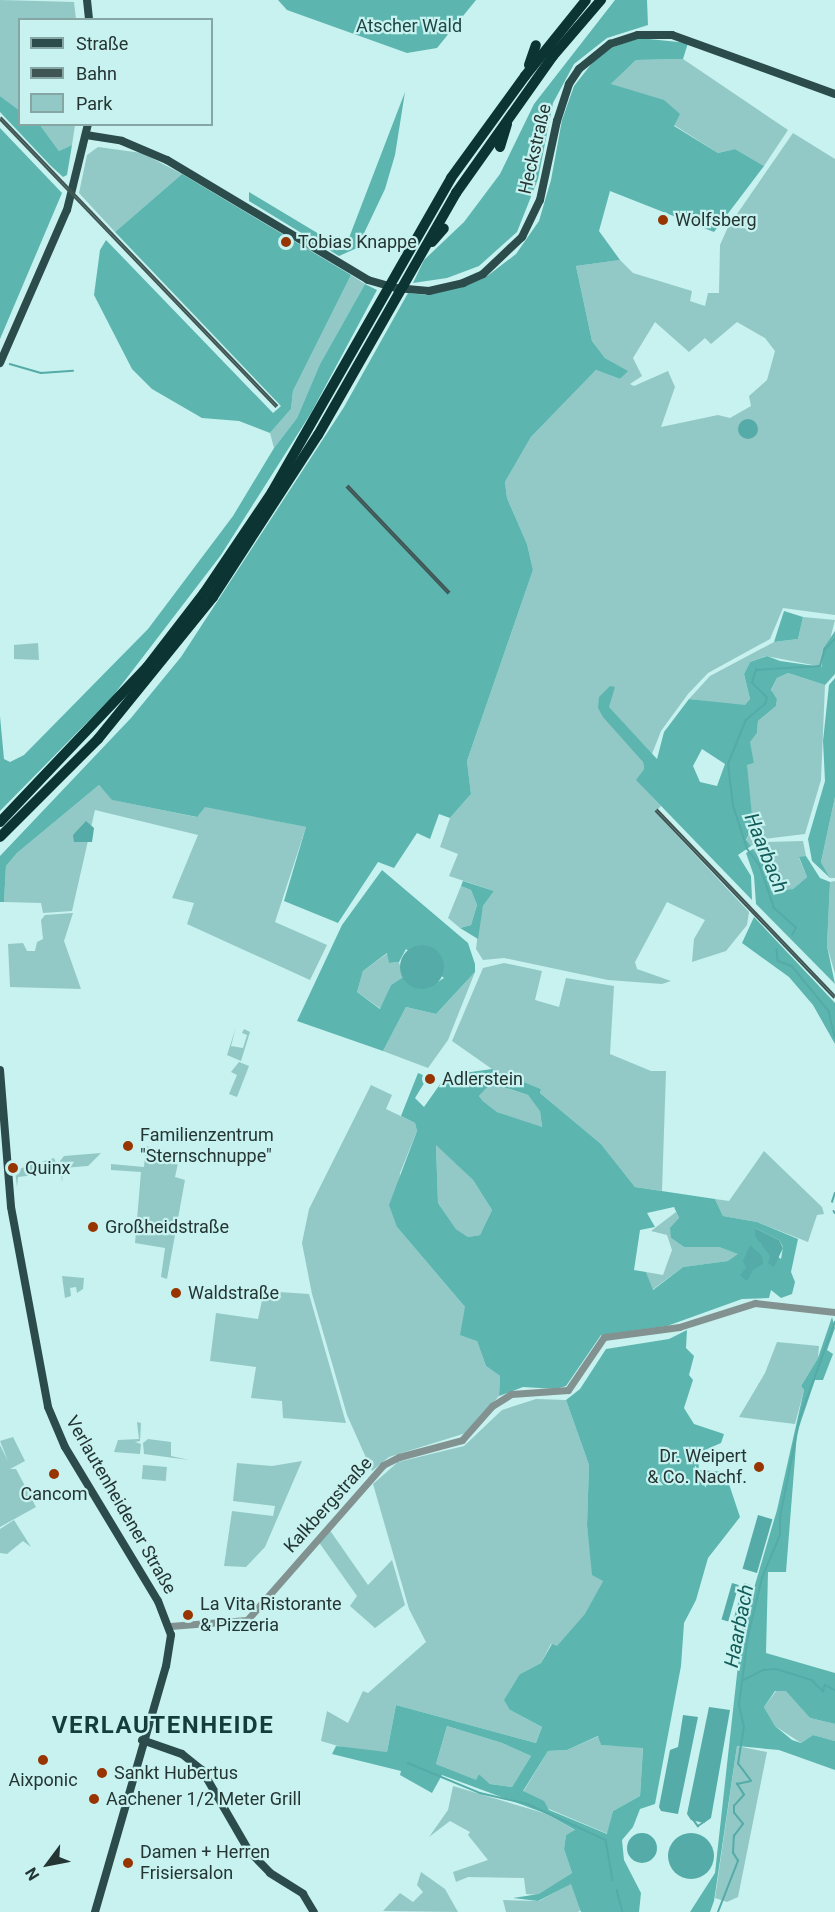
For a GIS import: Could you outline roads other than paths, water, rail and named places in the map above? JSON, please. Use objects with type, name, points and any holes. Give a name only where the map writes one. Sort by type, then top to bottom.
[{"type":"highway","points":[[2,828],[98,739],[213,597],[288,485],[393,301],[452,178],[525,76],[586,0]]},
{"type":"highway","points":[[2,828],[147,667],[204,593],[273,492],[381,300],[408,266],[509,115],[601,0]]},
{"type":"highway","points":[[525,76],[536,45]]},
{"type":"highway","points":[[500,147],[509,115]]},
{"type":"highway","points":[[408,266],[444,228]]},
{"type":"main road","points":[[87,0],[89,18]]},
{"type":"main road","name":"Heckstraße","points":[[86,135],[122,141],[167,160],[368,280],[396,288],[429,291],[463,283],[483,274],[522,237],[540,200],[561,104],[569,84],[586,62],[610,44],[638,34],[672,35],[835,94]]},
{"type":"main road","points":[[0,363],[67,210],[77,178],[88,126]]},
{"type":"main road","name":"Verlautenheidener Straße","points":[[0,1070],[10,1200],[48,1407],[65,1447],[170,1626]]},
{"type":"main road","points":[[95,1912],[142,1740],[166,1666],[170,1626]]},
{"type":"main road","points":[[142,1740],[182,1754],[202,1770],[249,1851],[270,1873],[303,1894],[314,1912]]},
{"type":"street","name":"Kalkbergstraße","points":[[170,1626],[247,1620],[384,1465],[399,1456],[462,1440],[492,1406],[511,1394],[568,1390],[604,1337],[679,1327],[755,1303],[835,1312]]},
{"type":"water","points":[[748,419],[755,422],[758,429],[755,436],[748,439],[741,436],[738,429],[741,422]]},
{"type":"water","points":[[86,821],[94,828],[92,842],[74,842],[73,835]]},
{"type":"water","points":[[422,945],[437,952],[444,967],[437,982],[422,989],[407,982],[400,967],[407,952]]},
{"type":"water","points":[[755,1228],[779,1240],[783,1248],[774,1267],[768,1263],[770,1256],[755,1236]]},
{"type":"water","points":[[750,1245],[762,1256],[763,1264],[753,1270],[747,1281],[740,1275],[746,1268],[743,1261]]},
{"type":"water","points":[[758,1515],[772,1519],[757,1573],[743,1569]]},
{"type":"water","points":[[732,1583],[739,1585],[728,1621],[722,1620]]},
{"type":"water","points":[[744,1583],[751,1585],[739,1626],[732,1624]]},
{"type":"water","points":[[709,1707],[730,1710],[711,1818],[704,1823],[691,1820],[687,1814]]},
{"type":"water","points":[[683,1715],[698,1717],[678,1814],[661,1811],[659,1807],[670,1750],[678,1747]]},
{"type":"water","points":[[642,1833],[648,1834],[656,1842],[656,1854],[648,1862],[642,1863],[636,1862],[628,1854],[627,1848],[628,1842],[636,1834]]},
{"type":"water","points":[[691,1833],[700,1834],[708,1839],[713,1847],[713,1865],[708,1873],[700,1878],[691,1879],[682,1878],[674,1873],[669,1865],[668,1856],[669,1847],[674,1839],[682,1834]]},
{"type":"waterway","points":[[10,364],[41,373],[73,371]]},
{"type":"waterway","name":"Haarbach","points":[[792,935],[796,928],[774,908],[759,865],[747,849],[733,806],[728,764],[746,720],[765,704],[767,698],[752,683],[756,670],[820,666],[825,649],[835,639]]},
{"type":"waterway","name":"Haarbach","points":[[777,949],[778,961],[792,966],[829,1011],[835,1036]]},
{"type":"waterway","name":"Haarbach","points":[[832,1202],[835,1193]]},
{"type":"waterway","name":"Haarbach","points":[[718,1912],[738,1861],[733,1853],[734,1836],[743,1824],[734,1813],[734,1806],[744,1795],[737,1784],[751,1781],[738,1764],[744,1727],[739,1705],[748,1636],[762,1578],[780,1535],[780,1517],[800,1417],[835,1322]]},
{"type":"waterway","points":[[744,1680],[764,1670],[776,1669],[812,1680],[823,1691],[825,1685],[835,1690]]},
{"type":"waterway","points":[[408,1763],[480,1793],[528,1804],[606,1840],[613,1880]]},
{"type":"waterway","points":[[693,1819],[698,1826],[704,1822]]},
{"type":"waterway","points":[[617,1890],[623,1912]]},
{"type":"railway","points":[[0,118],[277,407]]},
{"type":"railway","points":[[347,486],[449,593]]},
{"type":"railway","points":[[656,810],[835,997]]},
{"type":"place","name":"Wolfsberg","points":[[663,220]]},
{"type":"place","name":"Tobias Knappe","points":[[286,242]]},
{"type":"place","name":"Adlerstein","points":[[430,1079]]},
{"type":"place","name":"Familienzentrum \"Sternschnuppe\"","points":[[128,1146]]},
{"type":"place","name":"Quinx","points":[[13,1168]]},
{"type":"place","name":"Großheidstraße","points":[[93,1227]]},
{"type":"place","name":"Waldstraße","points":[[176,1293]]},
{"type":"place","name":"Dr. Weipert & Co. Nachf.","points":[[759,1467]]},
{"type":"place","name":"Cancom","points":[[54,1474]]},
{"type":"place","name":"La Vita Ristorante & Pizzeria","points":[[188,1615]]},
{"type":"place","name":"Aixponic","points":[[43,1760]]},
{"type":"place","name":"Sankt Hubertus","points":[[102,1773]]},
{"type":"place","name":"Aachener 1/2 Meter Grill","points":[[94,1799]]},
{"type":"place","name":"Damen + Herren Frisiersalon","points":[[128,1863]]},
{"type":"district","name":"VERLAUTENHEIDE","points":[[163,1726]]},
{"type":"park label","name":"Atscher Wald","points":[[409,26]]}]
